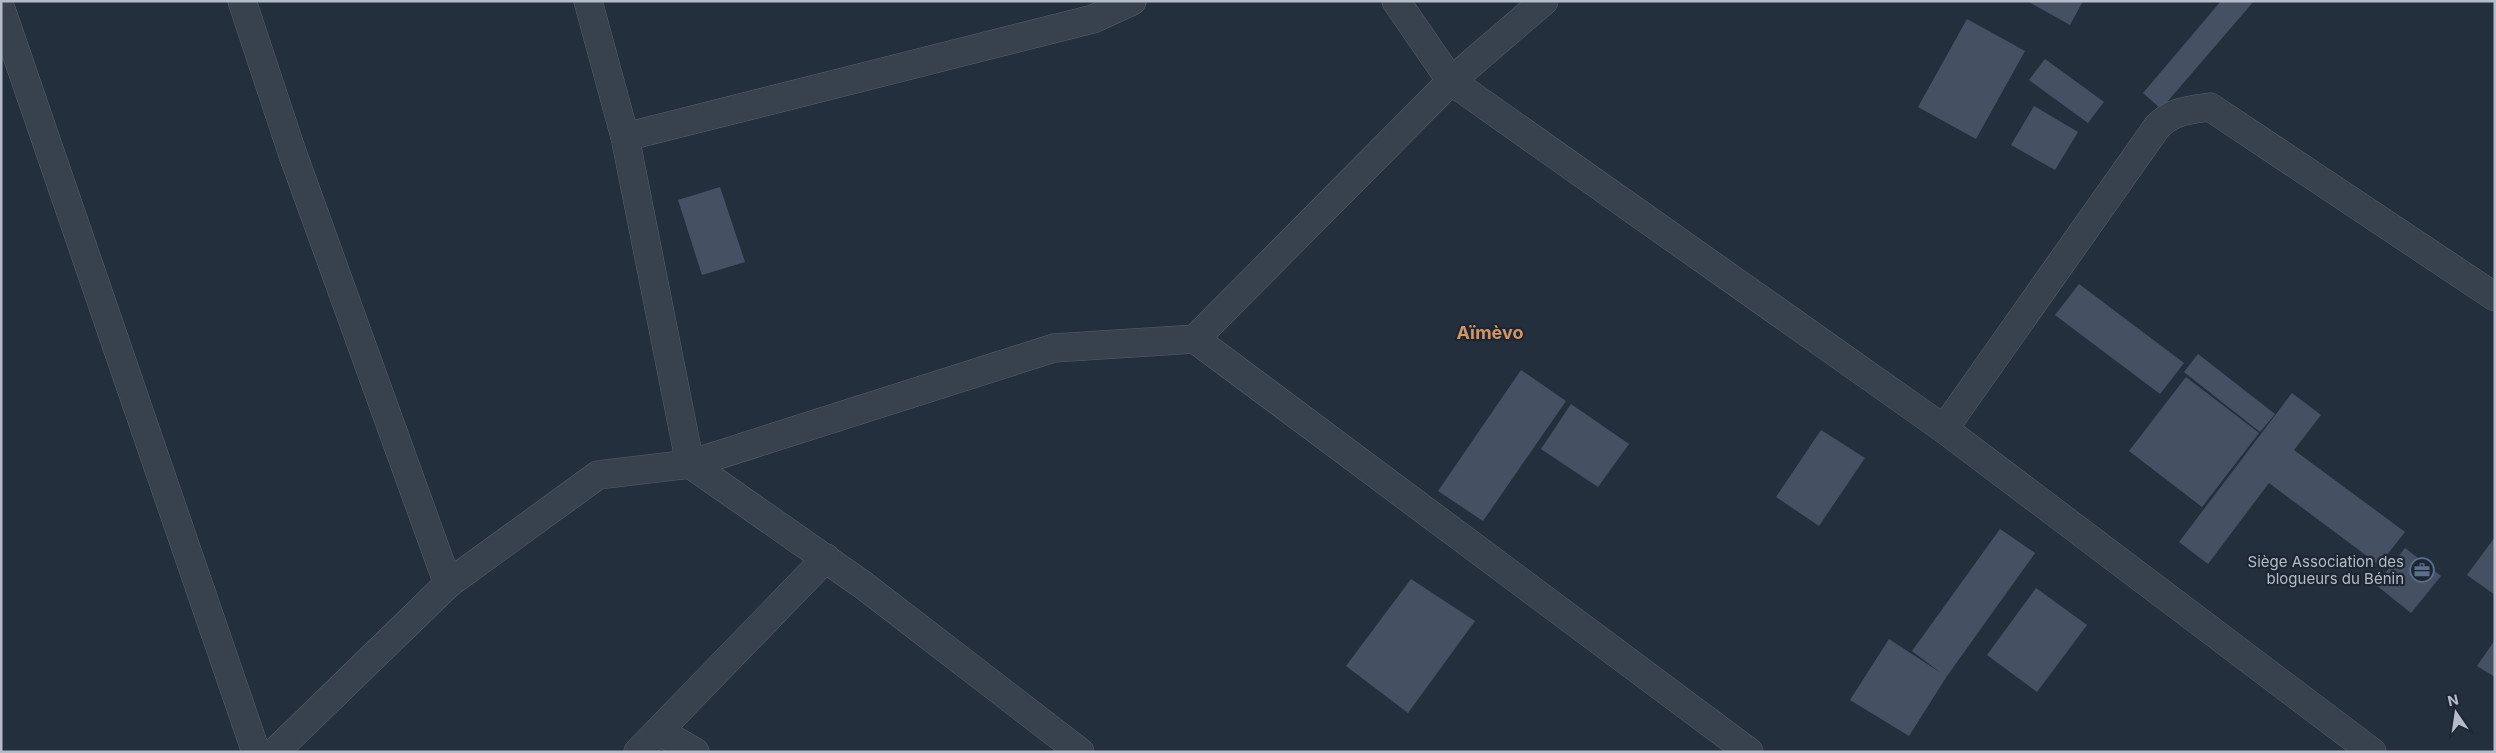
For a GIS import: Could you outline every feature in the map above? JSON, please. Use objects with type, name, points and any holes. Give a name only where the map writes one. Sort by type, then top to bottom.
[{"type":"street","points":[[242,1],[295,161],[448,584]]},
{"type":"street","points":[[588,1],[625,137],[690,464],[826,558],[1067,748]]},
{"type":"street","points":[[625,137],[1093,19],[1132,1]]},
{"type":"street","points":[[1396,1],[1451,80],[1944,429],[2372,752]]},
{"type":"street","points":[[1195,339],[1451,80],[1544,1]]},
{"type":"street","points":[[1,9],[256,752]]},
{"type":"street","points":[[1944,429],[2157,127],[2165,118],[2178,112],[2210,107],[2495,297]]},
{"type":"street","points":[[275,752],[448,584],[598,475],[690,464],[1054,348],[1195,339],[1749,752]]},
{"type":"street","points":[[638,752],[826,558]]},
{"type":"street","points":[[659,731],[695,752]]},
{"type":"building","points":[[2027,1],[2083,1],[2070,25]]},
{"type":"building","points":[[2221,1],[2254,1],[2161,109],[2143,93]]},
{"type":"building","points":[[1967,19],[2025,51],[1976,139],[1918,107]]},
{"type":"building","points":[[2045,59],[2104,102],[2088,123],[2029,80]]},
{"type":"building","points":[[2034,106],[2078,132],[2055,170],[2011,145]]},
{"type":"building","points":[[720,187],[745,262],[702,275],[678,200]]},
{"type":"building","points":[[2079,284],[2184,363],[2160,394],[2055,315]]},
{"type":"building","points":[[2198,354],[2275,414],[2260,432],[2184,372]]},
{"type":"building","points":[[1521,370],[1566,401],[1483,521],[1438,491]]},
{"type":"building","points":[[2186,377],[2259,433],[2202,507],[2129,451]]},
{"type":"building","points":[[2292,393],[2321,415],[2294,450],[2405,532],[2379,565],[2269,483],[2208,564],[2179,542]]},
{"type":"building","points":[[1571,404],[1629,444],[1598,487],[1541,449]]},
{"type":"building","points":[[1821,430],[1865,458],[1819,526],[1776,497]]},
{"type":"building","points":[[2000,529],[2035,553],[1947,676],[1909,736],[1850,700],[1889,639],[1941,673],[1912,651]]},
{"type":"building","points":[[2495,537],[2495,595],[2467,575]]},
{"type":"building","points":[[2405,548],[2441,576],[2411,613],[2376,585]]},
{"type":"building","points":[[1411,579],[1475,621],[1408,713],[1346,666]]},
{"type":"building","points":[[2036,588],[2087,625],[2037,692],[1987,655]]},
{"type":"building","points":[[2495,640],[2495,677],[2477,666]]},
{"type":"place","name":"Siège Association des blogueurs du Bénin","points":[[2422,570]]},
{"type":"district","name":"Aïmèvo","points":[[1490,332]]}]
